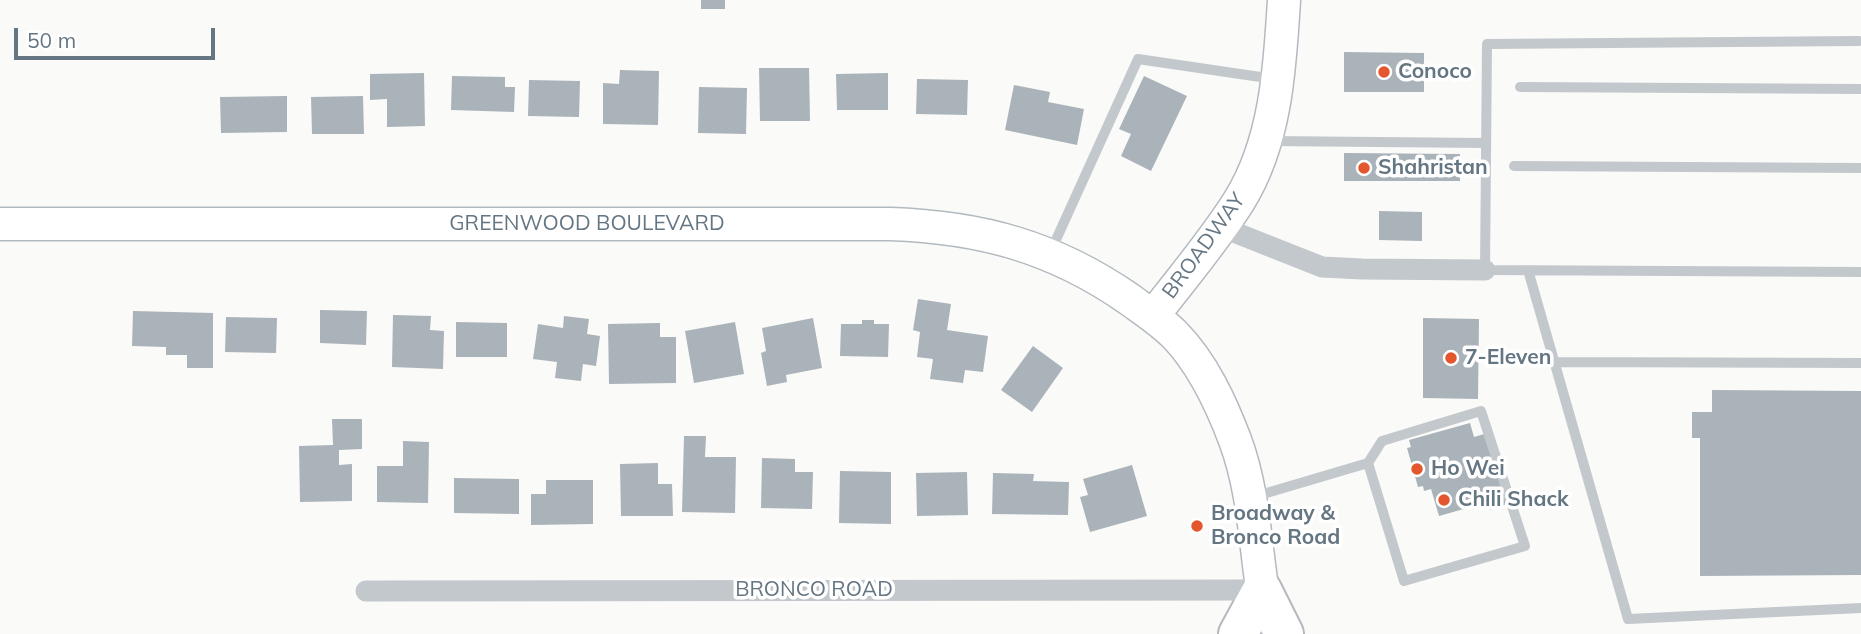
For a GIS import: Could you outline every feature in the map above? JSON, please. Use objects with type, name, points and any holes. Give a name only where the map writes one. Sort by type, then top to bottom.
[{"type":"highway","points":[[1238,634],[1262,590]]},
{"type":"highway","points":[[1262,590],[1284,634]]},
{"type":"street","name":"BROADWAY","points":[[1271,634],[1262,590],[1251,498],[1236,440],[1217,397],[1198,365],[1175,335],[1153,316],[1240,200],[1254,172],[1265,141],[1281,58],[1284,0]]},
{"type":"street","name":"GREENWOOD BOULEVARD","points":[[0,224],[923,225],[993,236],[1031,247],[1066,262],[1112,288],[1153,316]]},
{"type":"street","points":[[1221,227],[1322,267],[1486,270]]},
{"type":"street","name":"BROADWAY","points":[[1254,634],[1262,590]]},
{"type":"street","name":"BRONCO ROAD","points":[[366,591],[1262,590]]},
{"type":"lane","points":[[1858,41],[1487,44],[1486,270],[1861,272]]},
{"type":"lane","points":[[1049,255],[1138,59],[1277,79]]},
{"type":"lane","points":[[1520,88],[1861,89]]},
{"type":"lane","points":[[1265,141],[1486,143]]},
{"type":"lane","points":[[1514,166],[1861,168]]},
{"type":"lane","points":[[1528,270],[1628,619],[1861,608]]},
{"type":"lane","points":[[1555,362],[1861,363]]},
{"type":"lane","points":[[1251,498],[1368,463],[1381,441],[1481,411],[1525,546],[1404,581],[1368,463]]},
{"type":"building","points":[[701,0],[725,0],[725,9],[701,9]]},
{"type":"building","name":"Conoco","points":[[1344,52],[1424,53],[1424,92],[1344,92]]},
{"type":"building","points":[[759,68],[809,68],[810,121],[760,121]]},
{"type":"building","points":[[620,70],[659,71],[658,125],[603,124],[603,83],[619,84]]},
{"type":"building","points":[[424,73],[425,126],[387,127],[387,99],[370,100],[370,74]]},
{"type":"building","points":[[888,73],[888,110],[837,110],[836,74]]},
{"type":"building","points":[[452,76],[505,77],[505,87],[515,87],[514,112],[451,110]]},
{"type":"building","points":[[1144,76],[1187,96],[1151,171],[1121,156],[1131,134],[1119,129]]},
{"type":"building","points":[[917,79],[968,80],[967,115],[916,114]]},
{"type":"building","points":[[529,80],[580,81],[579,117],[528,116]]},
{"type":"building","points":[[1014,85],[1050,92],[1048,102],[1084,109],[1077,145],[1005,130]]},
{"type":"building","points":[[699,87],[747,88],[746,134],[698,133]]},
{"type":"building","points":[[287,96],[287,132],[221,133],[220,97]]},
{"type":"building","points":[[363,96],[364,134],[312,134],[311,97]]},
{"type":"building","points":[[1344,153],[1460,154],[1460,181],[1344,181]]},
{"type":"building","points":[[1379,211],[1422,212],[1422,241],[1379,240]]},
{"type":"building","points":[[918,299],[951,304],[947,330],[988,336],[983,372],[965,370],[963,383],[930,379],[933,359],[917,357],[920,332],[913,330]]},
{"type":"building","points":[[320,310],[367,311],[366,345],[320,343]]},
{"type":"building","points":[[133,311],[213,313],[213,368],[187,368],[187,355],[166,355],[166,347],[132,346]]},
{"type":"building","points":[[393,315],[431,316],[430,330],[444,331],[443,369],[392,367]]},
{"type":"building","points":[[564,316],[589,319],[587,334],[600,336],[596,366],[583,364],[581,381],[555,378],[557,362],[533,359],[538,324],[563,328]]},
{"type":"building","points":[[226,317],[277,318],[276,353],[225,352]]},
{"type":"building","points":[[813,318],[822,368],[786,375],[787,382],[767,386],[761,353],[766,351],[762,328]]},
{"type":"building","name":"7-Eleven","points":[[1423,318],[1479,319],[1478,399],[1423,398]]},
{"type":"building","points":[[862,320],[874,320],[874,324],[889,324],[888,357],[840,356],[841,324],[862,324]]},
{"type":"building","points":[[456,322],[507,323],[507,357],[456,357]]},
{"type":"building","points":[[735,322],[744,374],[694,383],[685,331]]},
{"type":"building","points":[[660,323],[660,337],[676,337],[676,383],[609,384],[608,324]]},
{"type":"building","points":[[1033,346],[1063,368],[1032,412],[1001,390]]},
{"type":"building","points":[[1712,390],[1861,391],[1861,575],[1700,576],[1700,438],[1692,438],[1692,412],[1712,412]]},
{"type":"building","points":[[332,419],[362,419],[362,449],[339,450],[339,465],[352,464],[352,501],[300,502],[299,446],[333,445]]},
{"type":"building","points":[[1470,423],[1474,437],[1488,433],[1508,504],[1490,510],[1488,502],[1439,516],[1431,489],[1424,491],[1423,486],[1418,487],[1407,448],[1411,447],[1409,440]]},
{"type":"building","points":[[684,436],[706,436],[705,457],[736,457],[735,513],[682,512]]},
{"type":"building","points":[[403,441],[429,442],[428,503],[377,502],[377,466],[403,466]]},
{"type":"building","points":[[762,458],[795,459],[795,472],[813,472],[812,509],[761,508]]},
{"type":"building","points":[[658,463],[658,484],[672,484],[673,516],[621,516],[620,464]]},
{"type":"building","points":[[1132,465],[1147,516],[1090,532],[1080,497],[1088,495],[1083,479]]},
{"type":"building","points":[[840,471],[891,472],[891,524],[839,523]]},
{"type":"building","points":[[967,472],[968,515],[917,516],[916,473]]},
{"type":"building","points":[[993,473],[1034,474],[1033,481],[1069,482],[1068,515],[992,514]]},
{"type":"building","points":[[454,478],[519,479],[519,514],[454,513]]},
{"type":"building","points":[[546,480],[593,480],[593,524],[531,525],[531,494],[546,494]]},
{"type":"place","name":"Conoco","points":[[1384,72]]},
{"type":"place","name":"Shahristan","points":[[1364,168]]},
{"type":"place","name":"7-Eleven","points":[[1451,358]]},
{"type":"place","name":"Ho Wei","points":[[1417,469]]},
{"type":"place","name":"Chili Shack","points":[[1444,500]]},
{"type":"place","name":"Broadway & Bronco Road","points":[[1197,526]]}]
